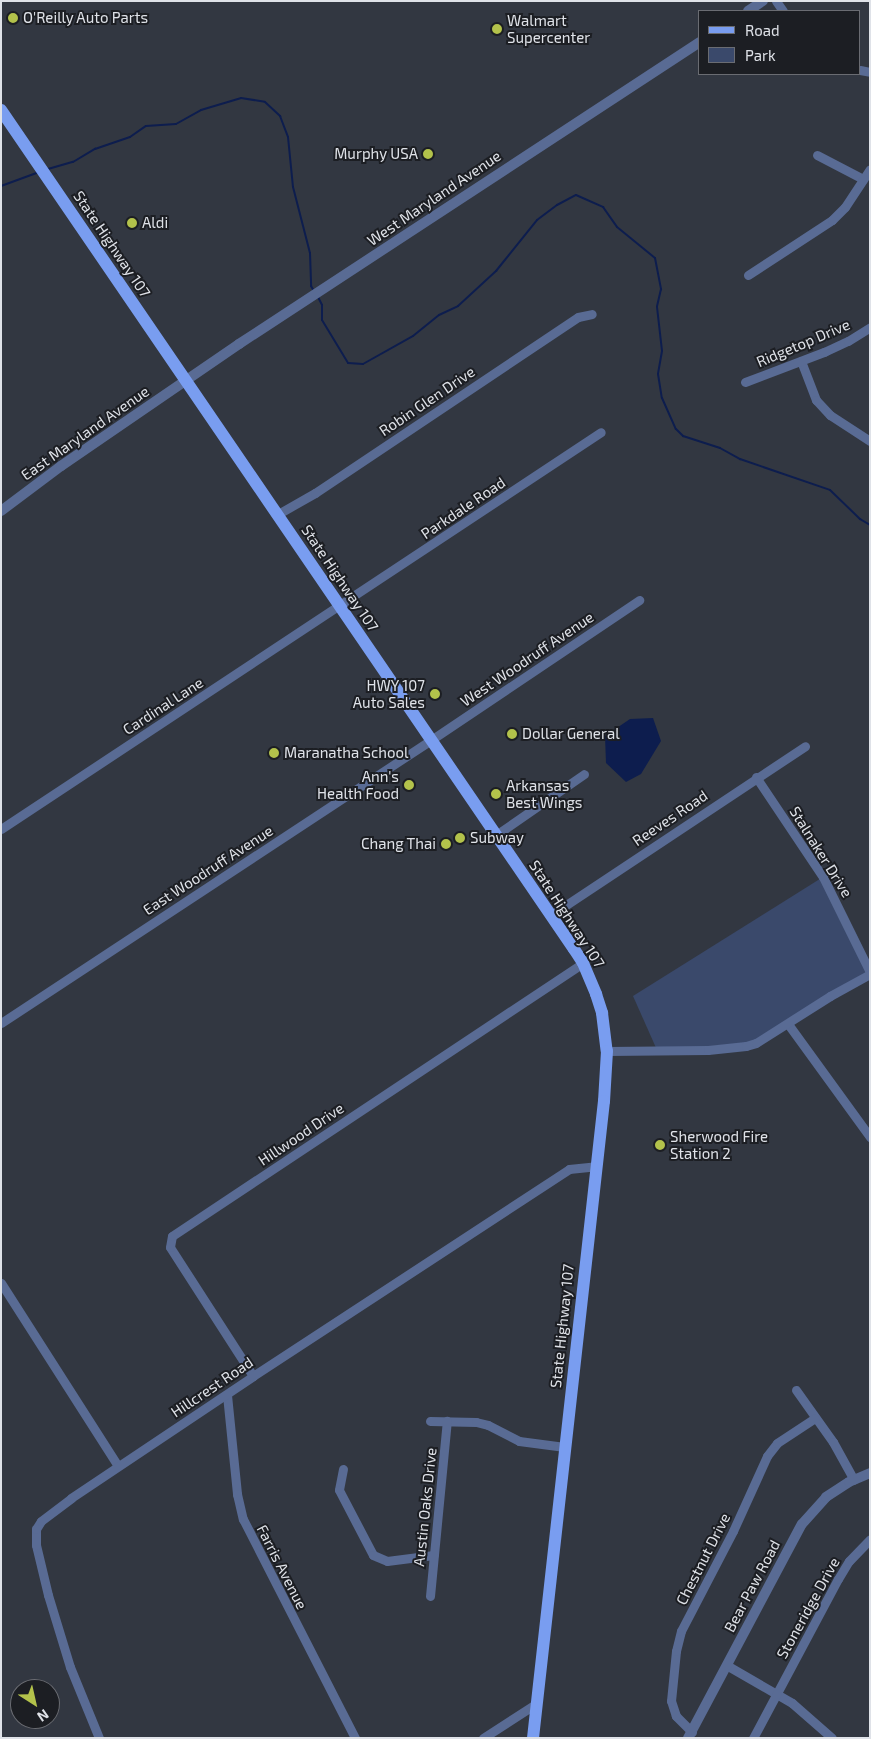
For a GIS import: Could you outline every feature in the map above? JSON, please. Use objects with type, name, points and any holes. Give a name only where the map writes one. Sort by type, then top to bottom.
[{"type":"main road","name":"State Highway 107","points":[[1,110],[583,963],[602,1013],[607,1051],[533,1738]]},
{"type":"street","points":[[750,10],[763,1]]},
{"type":"street","name":"West Maryland Avenue","points":[[186,381],[312,296],[698,43]]},
{"type":"street","points":[[817,155],[863,179]]},
{"type":"street","points":[[748,275],[832,220],[845,207],[870,169]]},
{"type":"street","name":"Robin Glen Drive","points":[[278,514],[315,493],[578,317],[592,314]]},
{"type":"street","name":"Ridgetop Drive","points":[[745,382],[848,341],[870,327]]},
{"type":"street","points":[[801,361],[816,400],[830,416],[870,441]]},
{"type":"street","name":"East Maryland Avenue","points":[[1,511],[61,466],[186,381]]},
{"type":"street","name":"Parkdale Road","points":[[339,606],[601,432]]},
{"type":"street","name":"West Woodruff Avenue","points":[[431,740],[639,600]]},
{"type":"street","name":"Cardinal Lane","points":[[1,829],[339,606]]},
{"type":"street","name":"East Woodruff Avenue","points":[[1,1023],[431,740]]},
{"type":"street","name":"Reeves Road","points":[[551,915],[805,746]]},
{"type":"street","points":[[496,834],[584,774]]},
{"type":"street","name":"Stalnaker Drive","points":[[756,777],[823,877],[870,973]]},
{"type":"street","name":"Hillwood Drive","points":[[254,1376],[170,1247],[172,1236],[583,963]]},
{"type":"street","points":[[607,1051],[727,1049],[756,1043],[870,973]]},
{"type":"street","points":[[788,1024],[870,1137]]},
{"type":"street","name":"Hillcrest Road","points":[[99,1738],[70,1667],[36,1545],[36,1529],[47,1515],[118,1466],[569,1169],[596,1166]]},
{"type":"street","points":[[1,1283],[118,1466]]},
{"type":"street","points":[[796,1390],[833,1442],[854,1480]]},
{"type":"street","name":"Farris Avenue","points":[[227,1395],[237,1494],[243,1519],[354,1738]]},
{"type":"street","name":"Chestnut Drive","points":[[690,1735],[676,1716],[671,1700],[676,1651],[681,1631],[734,1531],[766,1456],[777,1443],[815,1418]]},
{"type":"street","points":[[430,1421],[476,1422],[488,1425],[519,1442],[565,1447]]},
{"type":"street","name":"Austin Oaks Drive","points":[[430,1596],[447,1421]]},
{"type":"street","points":[[343,1469],[339,1490],[373,1555],[387,1561],[434,1555]]},
{"type":"street","name":"Bear Paw Road","points":[[690,1735],[802,1524],[826,1496],[870,1473]]},
{"type":"street","name":"Stoneridge Drive","points":[[753,1738],[838,1579],[849,1561],[870,1539]]},
{"type":"street","points":[[728,1666],[799,1709],[832,1738]]},
{"type":"street","points":[[484,1738],[537,1703]]},
{"type":"green space","points":[[823,877],[870,972],[756,1043],[657,1050],[633,996]]},
{"type":"shaded area","points":[[653,718],[661,741],[641,774],[626,782],[606,763],[605,736],[630,719]]},
{"type":"waterway","points":[[48,169],[73,162],[95,149],[130,137],[146,126],[176,124],[201,110],[241,98],[265,102],[280,116],[288,137],[293,187],[310,253],[311,286],[314,291]]},
{"type":"waterway","points":[[1,186],[39,172]]},
{"type":"waterway","points":[[318,297],[322,305],[322,320],[348,363],[363,364],[413,336],[439,315],[458,306],[496,271],[537,220],[557,205],[576,195],[603,207],[617,227],[655,258],[661,289],[657,307],[662,351],[658,374],[662,398],[676,429],[683,436],[720,448],[740,459],[830,490],[860,519],[870,525]]},
{"type":"place","name":"O'Reilly Auto Parts","points":[[13,18]]},
{"type":"place","name":"Walmart Supercenter","points":[[497,29]]},
{"type":"place","name":"Murphy USA","points":[[428,154]]},
{"type":"place","name":"Aldi","points":[[132,223]]},
{"type":"place","name":"HWY 107 Auto Sales","points":[[435,694]]},
{"type":"place","name":"Dollar General","points":[[512,734]]},
{"type":"place","name":"Maranatha School","points":[[274,753]]},
{"type":"place","name":"Ann's Health Food","points":[[409,785]]},
{"type":"place","name":"Arkansas Best Wings","points":[[496,794]]},
{"type":"place","name":"Subway","points":[[460,838]]},
{"type":"place","name":"Chang Thai","points":[[446,844]]},
{"type":"place","name":"Sherwood Fire Station 2","points":[[660,1145]]}]
